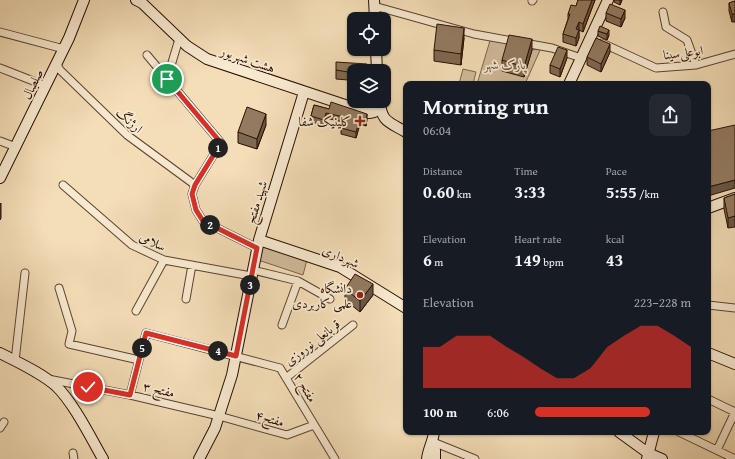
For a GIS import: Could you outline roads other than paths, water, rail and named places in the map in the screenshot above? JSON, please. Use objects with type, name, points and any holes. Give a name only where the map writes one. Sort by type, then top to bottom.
[{"type":"street","name":"صلصال","points":[[0,178],[57,64],[84,0]]},
{"type":"street","name":"هشت شهریور","points":[[136,0],[142,3],[187,46],[207,59],[347,106]]},
{"type":"street","points":[[571,81],[608,0]]},
{"type":"street","points":[[374,3],[474,34],[582,55]]},
{"type":"street","points":[[663,12],[666,27],[688,40],[696,65]]},
{"type":"street","points":[[0,32],[64,49]]},
{"type":"street","name":"ابوعلی‌سینا","points":[[591,38],[656,68],[696,65],[735,54]]},
{"type":"street","points":[[167,79],[179,39]]},
{"type":"street","points":[[147,55],[221,143],[195,185],[192,194],[196,210],[203,221],[258,244]]},
{"type":"street","name":"ارژنگ","points":[[57,64],[60,70],[127,135],[195,185]]},
{"type":"street","points":[[0,68],[46,86]]},
{"type":"street","name":"شهید مفتح","points":[[202,458],[215,428],[232,375],[258,244],[304,92]]},
{"type":"street","name":"هشت شهریور","points":[[354,108],[369,113],[374,112],[374,108]]},
{"type":"street","points":[[381,108],[382,115],[390,123],[403,130]]},
{"type":"street","points":[[0,142],[16,147]]},
{"type":"street","name":"سلامی","points":[[63,185],[132,245],[164,260],[298,281],[330,299]]},
{"type":"street","points":[[711,207],[735,198]]},
{"type":"street","name":"شهرداری","points":[[258,244],[340,267],[403,306]]},
{"type":"street","points":[[136,311],[164,260]]},
{"type":"street","points":[[186,299],[192,265]]},
{"type":"street","points":[[15,361],[25,273]]},
{"type":"street","points":[[282,325],[298,281]]},
{"type":"street","points":[[59,288],[72,331],[69,344],[139,360],[130,395]]},
{"type":"street","points":[[711,305],[735,308]]},
{"type":"street","name":"قربانعلی نوروزی","points":[[286,378],[353,325]]},
{"type":"street","name":"مفتح ۲","points":[[139,360],[146,333],[280,368],[335,459]]},
{"type":"street","points":[[0,353],[46,379],[57,388],[72,407],[103,459]]},
{"type":"street","points":[[711,355],[735,364]]},
{"type":"street","name":"مفتح ۳","points":[[46,379],[130,395],[219,416]]},
{"type":"street","points":[[711,400],[735,412],[717,450]]},
{"type":"street","name":"مفتح۴","points":[[219,416],[287,435],[314,425]]},
{"type":"street","points":[[623,435],[648,456],[662,459]]},
{"type":"street","points":[[648,456],[653,435]]},
{"type":"street","points":[[685,435],[735,459]]},
{"type":"street","points":[[427,459],[428,450],[433,437]]},
{"type":"street","points":[[433,437],[435,459]]},
{"type":"street","points":[[433,437],[475,459]]},
{"type":"place","name":"کلینیک شفا","points":[[360,121]]},
{"type":"place","name":"دانشگاه علمی کاربردی","points":[[360,295]]},
{"type":"park label","name":"پارک شهر","points":[[505,64]]}]
